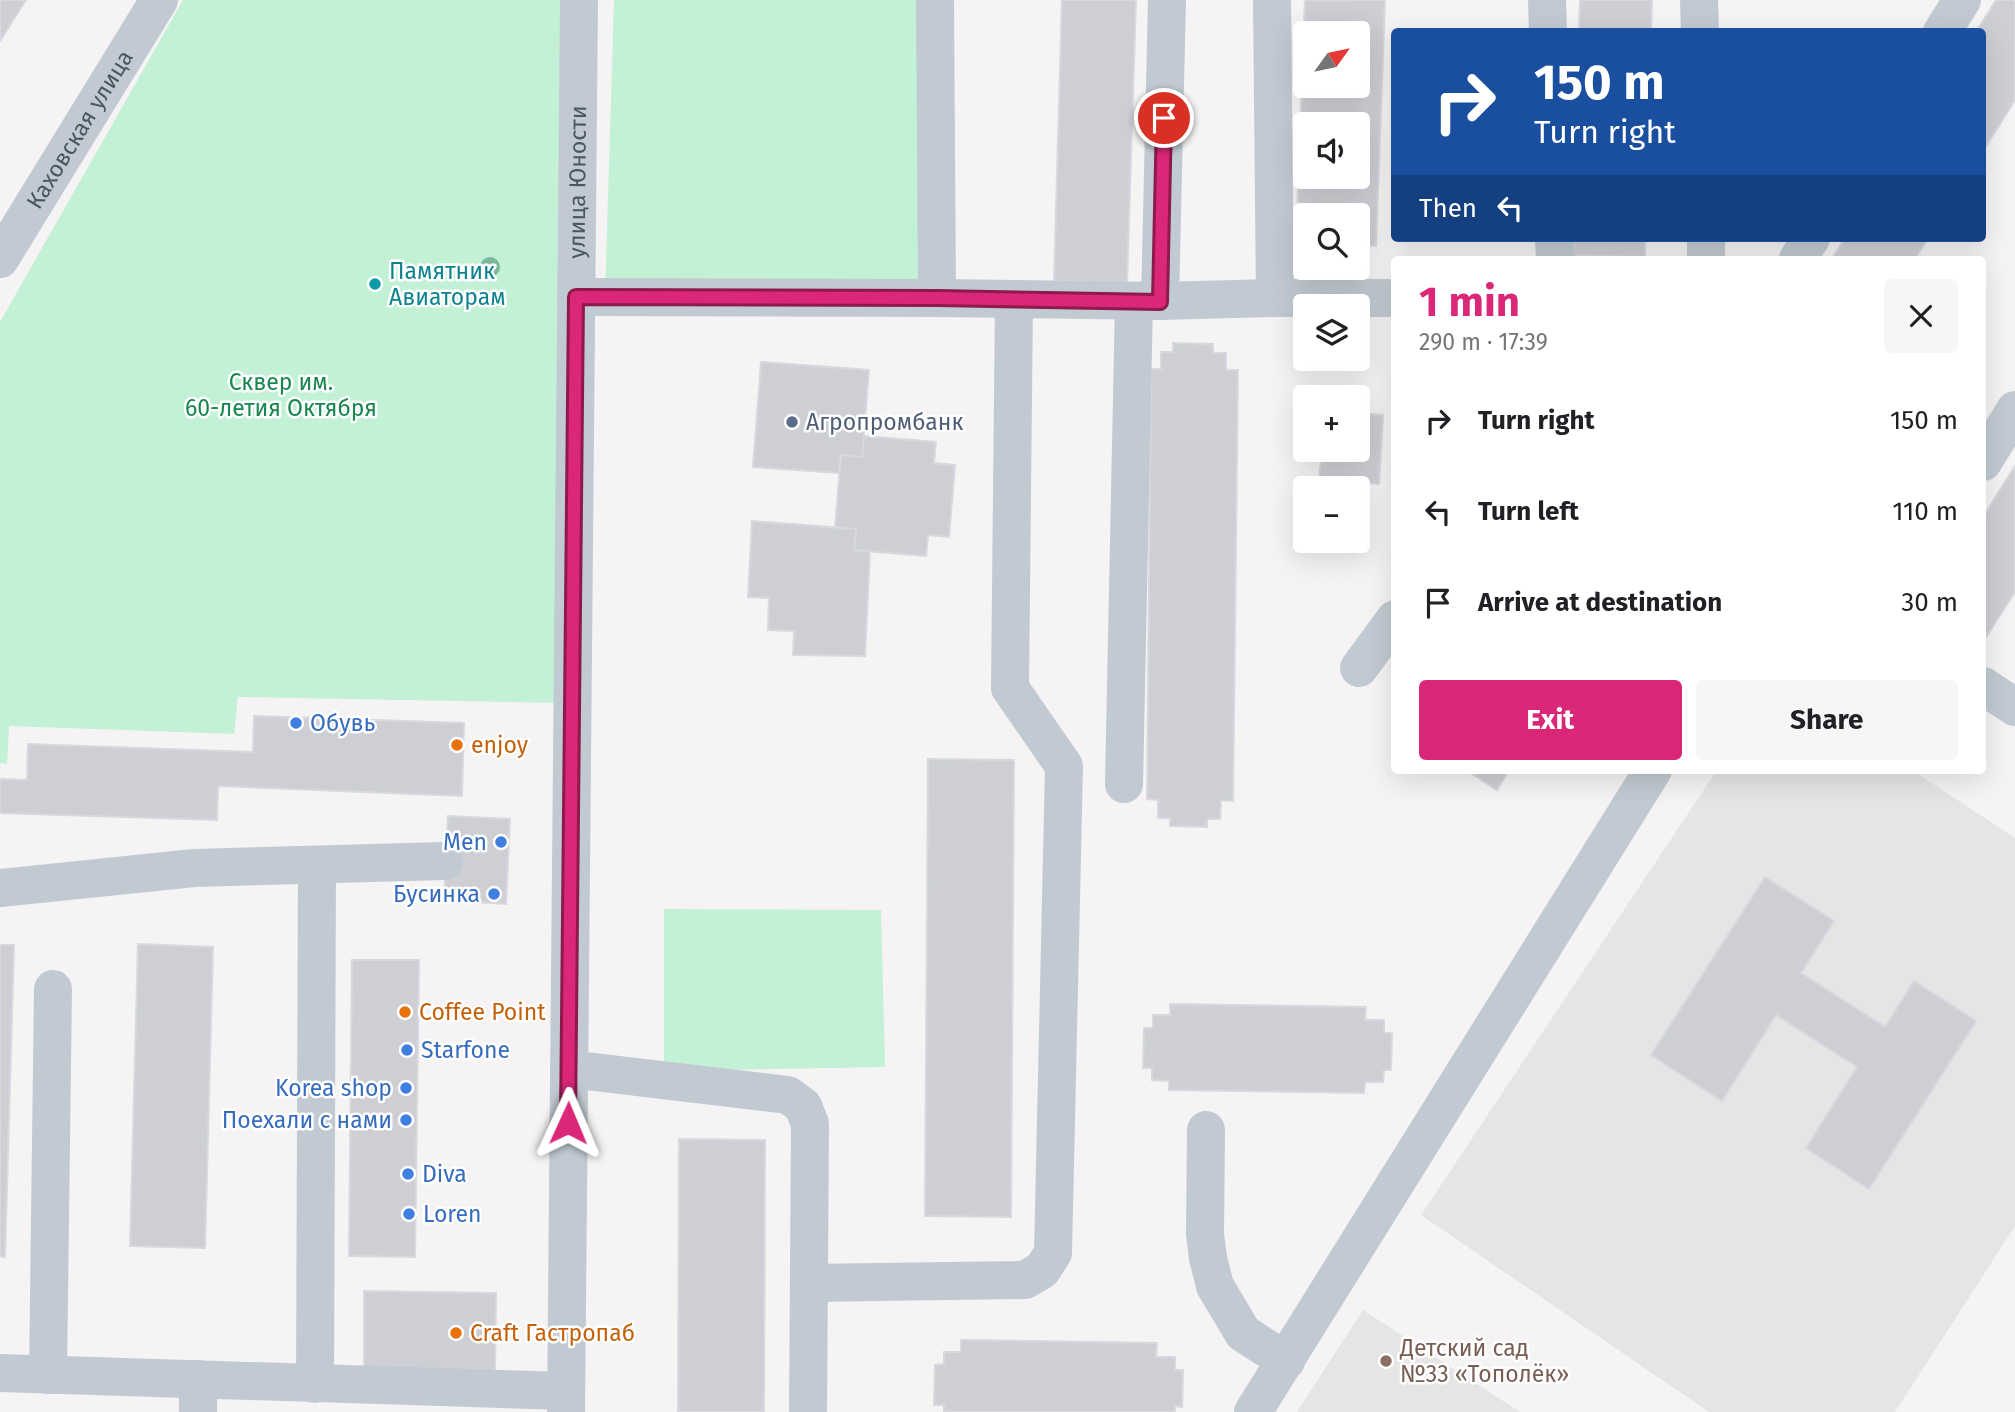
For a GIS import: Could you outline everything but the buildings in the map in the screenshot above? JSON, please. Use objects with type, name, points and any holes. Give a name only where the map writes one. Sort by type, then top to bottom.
[{"type":"street","name":"Каховская улица","points":[[0,259],[159,0]]},
{"type":"street","name":"улица Юности","points":[[566,1402],[579,0]]},
{"type":"street","points":[[935,0],[937,298]]},
{"type":"street","points":[[1124,784],[1147,301],[1167,0]]},
{"type":"street","points":[[1272,0],[1275,298]]},
{"type":"street","points":[[1547,0],[1548,28]]},
{"type":"street","points":[[1699,0],[1700,28]]},
{"type":"street","points":[[1944,28],[1962,0]]},
{"type":"street","points":[[576,297],[1147,301],[1391,298]]},
{"type":"street","points":[[809,1283],[1025,1280],[1041,1270],[1053,1254],[1064,766],[1010,688],[1014,299]]},
{"type":"street","points":[[1986,457],[2015,410]]},
{"type":"street","points":[[1359,668],[1391,624]]},
{"type":"street","points":[[1986,688],[2015,707]]},
{"type":"street","points":[[1253,1412],[1651,774]]},
{"type":"street","points":[[0,888],[194,868],[444,861]]},
{"type":"street","points":[[315,1384],[317,865]]},
{"type":"street","points":[[48,1375],[53,989]]},
{"type":"street","points":[[569,1069],[788,1095],[803,1106],[810,1124],[808,1412]]},
{"type":"street","points":[[1206,1130],[1205,1234],[1215,1286],[1243,1332],[1286,1360]]},
{"type":"street","points":[[0,1373],[48,1375],[198,1396],[315,1384],[566,1402]]},
{"type":"shaded area","points":[[1714,774],[1918,774],[2015,838],[2015,1226],[1895,1412],[1709,1412],[1421,1215]]},
{"type":"shaded area","name":"Детский сад №33 «Тополёк»","points":[[1363,1310],[1520,1412],[1297,1412]]},
{"type":"green space","name":"Сквер им. 60-летия Октября","points":[[183,0],[565,0],[559,703],[238,697],[234,734],[9,726],[7,764],[0,763],[0,322]]},
{"type":"green space","points":[[614,0],[935,0],[937,298],[605,297]]},
{"type":"green space","points":[[664,909],[881,910],[885,1067],[664,1071]]},
{"type":"place","name":"Памятник Авиаторам","points":[[375,284]]},
{"type":"place","name":"Агропромбанк","points":[[792,422]]},
{"type":"place","name":"Обувь","points":[[296,723]]},
{"type":"place","name":"enjoy","points":[[457,745]]},
{"type":"place","name":"Men","points":[[501,842]]},
{"type":"place","name":"Бусинка","points":[[494,894]]},
{"type":"place","name":"Coffee Point","points":[[405,1012]]},
{"type":"place","name":"Starfone","points":[[407,1050]]},
{"type":"place","name":"Korea shop","points":[[406,1088]]},
{"type":"place","name":"Поехали с нами","points":[[406,1120]]},
{"type":"place","name":"Diva","points":[[408,1174]]},
{"type":"place","name":"Loren","points":[[409,1214]]},
{"type":"place","name":"Craft Гастропаб","points":[[456,1333]]},
{"type":"place","name":"Детский сад №33 «Тополёк»","points":[[1386,1361]]},
{"type":"route","points":[[568,1123],[576,297],[1160,302],[1164,118]]}]
